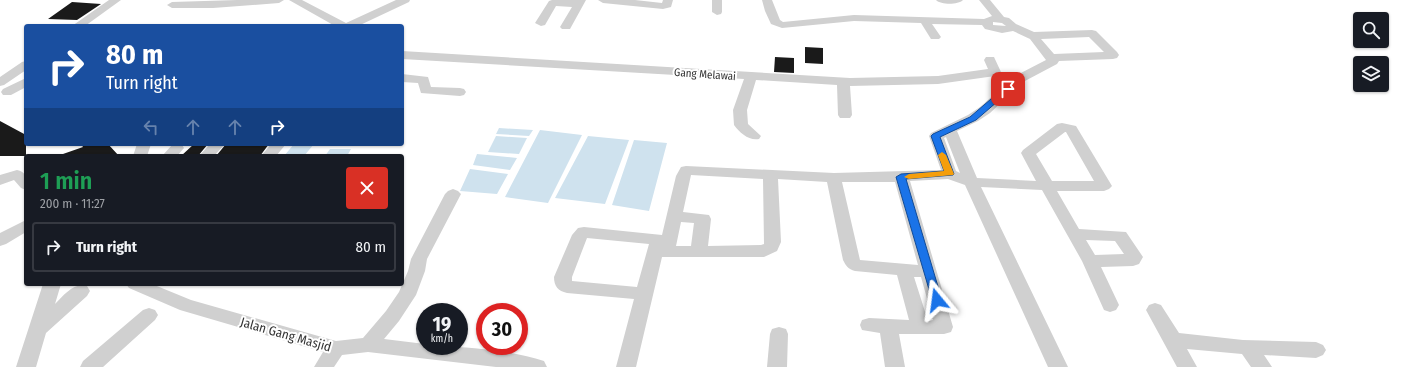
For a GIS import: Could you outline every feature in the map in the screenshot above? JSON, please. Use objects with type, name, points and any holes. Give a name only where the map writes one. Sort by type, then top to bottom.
[{"type":"street","points":[[81,24],[116,0]]},
{"type":"street","points":[[172,5],[213,5],[279,0]]},
{"type":"street","points":[[294,0],[338,24]]},
{"type":"street","points":[[603,0],[627,1],[622,11],[648,14],[650,13],[649,5],[666,6],[668,0]]},
{"type":"street","points":[[717,0],[717,12]]},
{"type":"street","points":[[767,0],[775,22],[782,24],[854,18],[986,22],[991,19],[1000,19],[1034,37],[1053,61],[1019,79],[978,115],[950,130],[937,135],[935,138],[950,174]]},
{"type":"street","points":[[942,0],[958,0]]},
{"type":"street","points":[[984,0],[1000,19]]},
{"type":"street","points":[[353,24],[399,1]]},
{"type":"street","points":[[541,23],[553,3],[580,2]]},
{"type":"street","points":[[566,27],[580,2]]},
{"type":"street","points":[[925,21],[935,37]]},
{"type":"street","points":[[986,22],[989,27],[997,30],[1010,29],[1012,26]]},
{"type":"street","points":[[1031,36],[1092,33],[1113,55],[1050,58]]},
{"type":"street","name":"Gang Melawai","points":[[404,55],[843,81],[938,80],[959,78],[995,72],[990,60]]},
{"type":"street","points":[[4,87],[24,74]]},
{"type":"street","points":[[750,76],[740,110],[740,126],[754,136]]},
{"type":"street","points":[[404,78],[424,80],[425,90],[460,92]]},
{"type":"street","points":[[843,81],[846,115]]},
{"type":"street","points":[[626,367],[645,294],[673,216],[683,176],[686,170],[834,178],[901,177],[950,174],[971,182],[1047,186],[1104,186],[1072,129],[1069,127],[1062,127],[1028,153],[1047,186],[1074,234],[1090,261],[1110,305]]},
{"type":"street","points":[[950,130],[971,182],[1058,367]]},
{"type":"street","points":[[208,154],[216,146]]},
{"type":"street","points":[[270,154],[276,146]]},
{"type":"street","points":[[0,180],[17,174],[24,183]]},
{"type":"street","points":[[663,241],[666,252],[669,253],[764,252],[771,248],[773,242],[770,174]]},
{"type":"street","points":[[868,325],[921,328],[944,327],[901,177]]},
{"type":"street","points":[[834,178],[851,260],[855,265],[904,271],[929,272]]},
{"type":"street","points":[[368,346],[408,292],[418,271],[419,259],[453,194]]},
{"type":"street","points":[[673,216],[702,219],[699,252]]},
{"type":"street","points":[[0,240],[24,226]]},
{"type":"street","points":[[645,294],[567,287],[563,283],[563,277],[580,235],[584,232],[663,241]]},
{"type":"street","points":[[1074,234],[1120,236],[1135,259],[1090,261]]},
{"type":"street","points":[[904,271],[921,328]]},
{"type":"street","points":[[26,367],[51,286]]},
{"type":"street","name":"Jalan Gang Masjid","points":[[140,286],[186,305],[336,348],[368,346],[494,359],[537,367]]},
{"type":"street","points":[[38,330],[81,292]]},
{"type":"street","points":[[1155,310],[1187,367]]},
{"type":"street","points":[[90,367],[149,315]]},
{"type":"street","points":[[888,327],[895,367]]},
{"type":"street","points":[[777,367],[779,334]]},
{"type":"street","points":[[1173,340],[1247,347],[1316,350]]},
{"type":"street","points":[[1247,347],[1262,367]]},
{"type":"street","points":[[324,367],[336,348]]},
{"type":"water","points":[[499,128],[533,130],[529,136],[496,134]]},
{"type":"water","points":[[540,130],[582,135],[548,203],[505,197]]},
{"type":"water","points":[[496,136],[527,138],[519,154],[488,152]]},
{"type":"water","points":[[588,136],[629,140],[605,204],[555,198]]},
{"type":"water","points":[[634,140],[667,143],[649,211],[612,205]]},
{"type":"water","points":[[292,146],[312,146],[306,154],[286,154]]},
{"type":"water","points":[[330,149],[351,149],[348,154],[326,154]]},
{"type":"water","points":[[477,154],[517,158],[510,170],[473,165]]},
{"type":"water","points":[[470,169],[508,174],[497,194],[460,191]]},
{"type":"building","points":[[72,2],[101,4],[77,20],[48,19]]},
{"type":"building","points":[[805,47],[823,48],[823,64],[805,63]]},
{"type":"building","points":[[775,57],[794,58],[794,73],[774,72]]},
{"type":"building","points":[[0,121],[24,134],[26,154],[24,154],[24,156],[0,156]]},
{"type":"building","points":[[82,146],[110,146],[117,154],[63,154],[83,147]]},
{"type":"building","points":[[192,146],[206,146],[200,154],[183,154]]},
{"type":"building","points":[[224,146],[268,146],[262,154],[218,154]]},
{"type":"slow traffic","points":[[909,177],[950,174],[942,155]]},
{"type":"route","points":[[937,300],[901,177],[950,174],[935,138],[936,136],[973,118],[985,110],[1008,89]]}]
